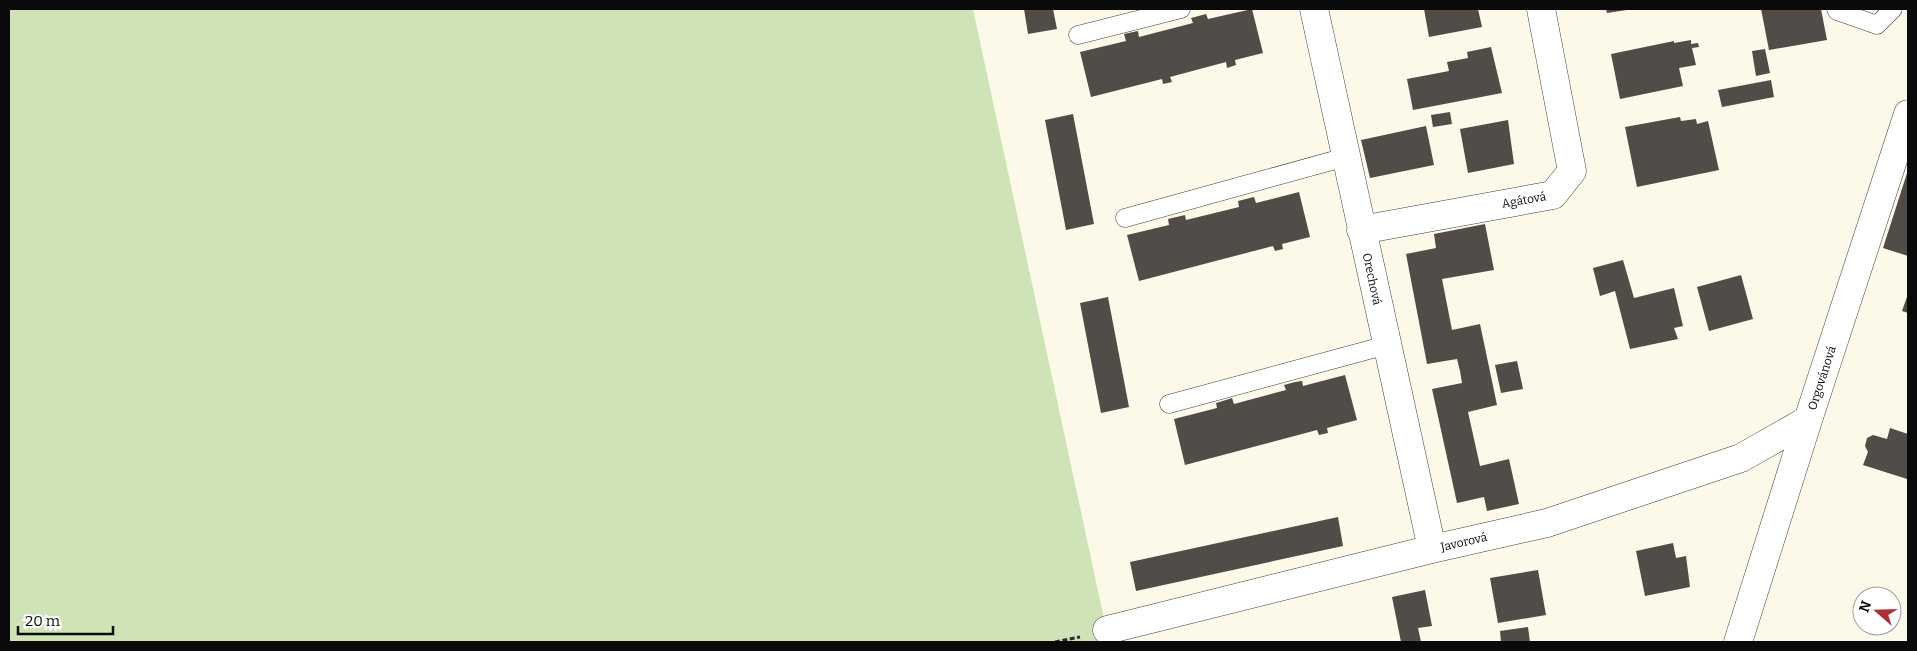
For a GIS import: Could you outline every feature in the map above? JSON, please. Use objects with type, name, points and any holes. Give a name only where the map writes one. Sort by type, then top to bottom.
[{"type":"street","name":"Orechová","points":[[1314,9],[1432,549]]},
{"type":"street","name":"Agátová","points":[[1362,230],[1553,195],[1572,171],[1542,9]]},
{"type":"street","name":"Orgovánová","points":[[1738,642],[1908,114]]},
{"type":"street","name":"Javorová","points":[[1107,630],[1432,549],[1547,523],[1740,458],[1808,420]]},
{"type":"lane","points":[[1078,35],[1181,9]]},
{"type":"lane","points":[[1836,9],[1877,25],[1893,9]]},
{"type":"lane","points":[[1125,218],[1346,157]]},
{"type":"lane","points":[[1169,404],[1387,345]]},
{"type":"green space","points":[[9,9],[973,9],[1109,642],[9,642]]},
{"type":"building","points":[[1024,9],[1053,9],[1057,29],[1028,34]]},
{"type":"building","points":[[1252,9],[1263,53],[1235,60],[1236,65],[1227,68],[1226,62],[1170,77],[1172,82],[1163,84],[1162,79],[1091,97],[1080,52],[1126,41],[1124,34],[1138,31],[1139,37],[1193,23],[1191,18],[1206,14],[1208,19]]},
{"type":"building","points":[[1424,9],[1478,9],[1482,27],[1429,37]]},
{"type":"building","points":[[1606,9],[1626,9],[1627,10],[1607,13]]},
{"type":"building","points":[[1761,9],[1821,9],[1827,40],[1769,50]]},
{"type":"building","points":[[1691,40],[1691,44],[1698,43],[1699,47],[1692,48],[1696,65],[1679,68],[1683,86],[1620,99],[1611,54],[1674,41],[1674,43]]},
{"type":"building","points":[[1491,47],[1502,93],[1413,110],[1407,79],[1449,71],[1447,62],[1468,58],[1467,52]]},
{"type":"building","points":[[1765,49],[1770,73],[1756,76],[1752,51]]},
{"type":"building","points":[[1771,80],[1774,97],[1722,107],[1718,90]]},
{"type":"building","points":[[1450,112],[1452,124],[1433,127],[1431,115]]},
{"type":"building","points":[[1073,114],[1094,224],[1066,230],[1045,120]]},
{"type":"building","points":[[1680,117],[1681,121],[1696,119],[1697,124],[1708,121],[1719,170],[1637,187],[1625,127]]},
{"type":"building","points":[[1508,120],[1514,164],[1468,173],[1460,129]]},
{"type":"building","points":[[1426,126],[1434,165],[1370,178],[1361,140]]},
{"type":"building","points":[[1908,170],[1908,256],[1883,248]]},
{"type":"building","points":[[1299,192],[1310,237],[1282,244],[1283,249],[1275,251],[1273,246],[1139,281],[1127,235],[1169,225],[1168,219],[1185,215],[1186,220],[1239,207],[1238,201],[1254,197],[1256,203]]},
{"type":"building","points":[[1485,224],[1494,270],[1442,279],[1452,330],[1480,324],[1497,405],[1468,412],[1480,466],[1509,459],[1519,504],[1487,511],[1484,497],[1457,503],[1432,389],[1462,383],[1460,371],[1457,359],[1427,364],[1406,254],[1436,248],[1434,234]]},
{"type":"building","points":[[1623,260],[1634,298],[1674,288],[1683,326],[1674,328],[1678,339],[1630,349],[1615,291],[1600,296],[1593,268]]},
{"type":"building","points":[[1741,275],[1753,319],[1709,331],[1697,287]]},
{"type":"building","points":[[1908,294],[1908,313],[1902,311]]},
{"type":"building","points":[[1108,297],[1129,407],[1101,413],[1080,303]]},
{"type":"building","points":[[1517,361],[1523,389],[1501,393],[1495,365]]},
{"type":"building","points":[[1345,375],[1357,420],[1327,428],[1328,433],[1319,435],[1317,430],[1185,465],[1174,419],[1217,408],[1216,403],[1232,398],[1234,404],[1286,390],[1284,385],[1295,382],[1302,381],[1303,386]]},
{"type":"building","points":[[1890,428],[1908,434],[1907,479],[1863,465],[1868,452],[1865,446],[1867,438],[1873,435],[1887,439]]},
{"type":"building","points":[[1338,517],[1343,546],[1136,591],[1130,562]]},
{"type":"building","points":[[1673,543],[1676,558],[1686,556],[1690,587],[1645,596],[1636,551]]},
{"type":"building","points":[[1538,570],[1546,615],[1498,623],[1490,578]]},
{"type":"building","points":[[1425,590],[1432,626],[1418,628],[1421,642],[1401,642],[1392,597]]},
{"type":"building","points":[[1528,627],[1530,642],[1501,642],[1500,631]]}]
